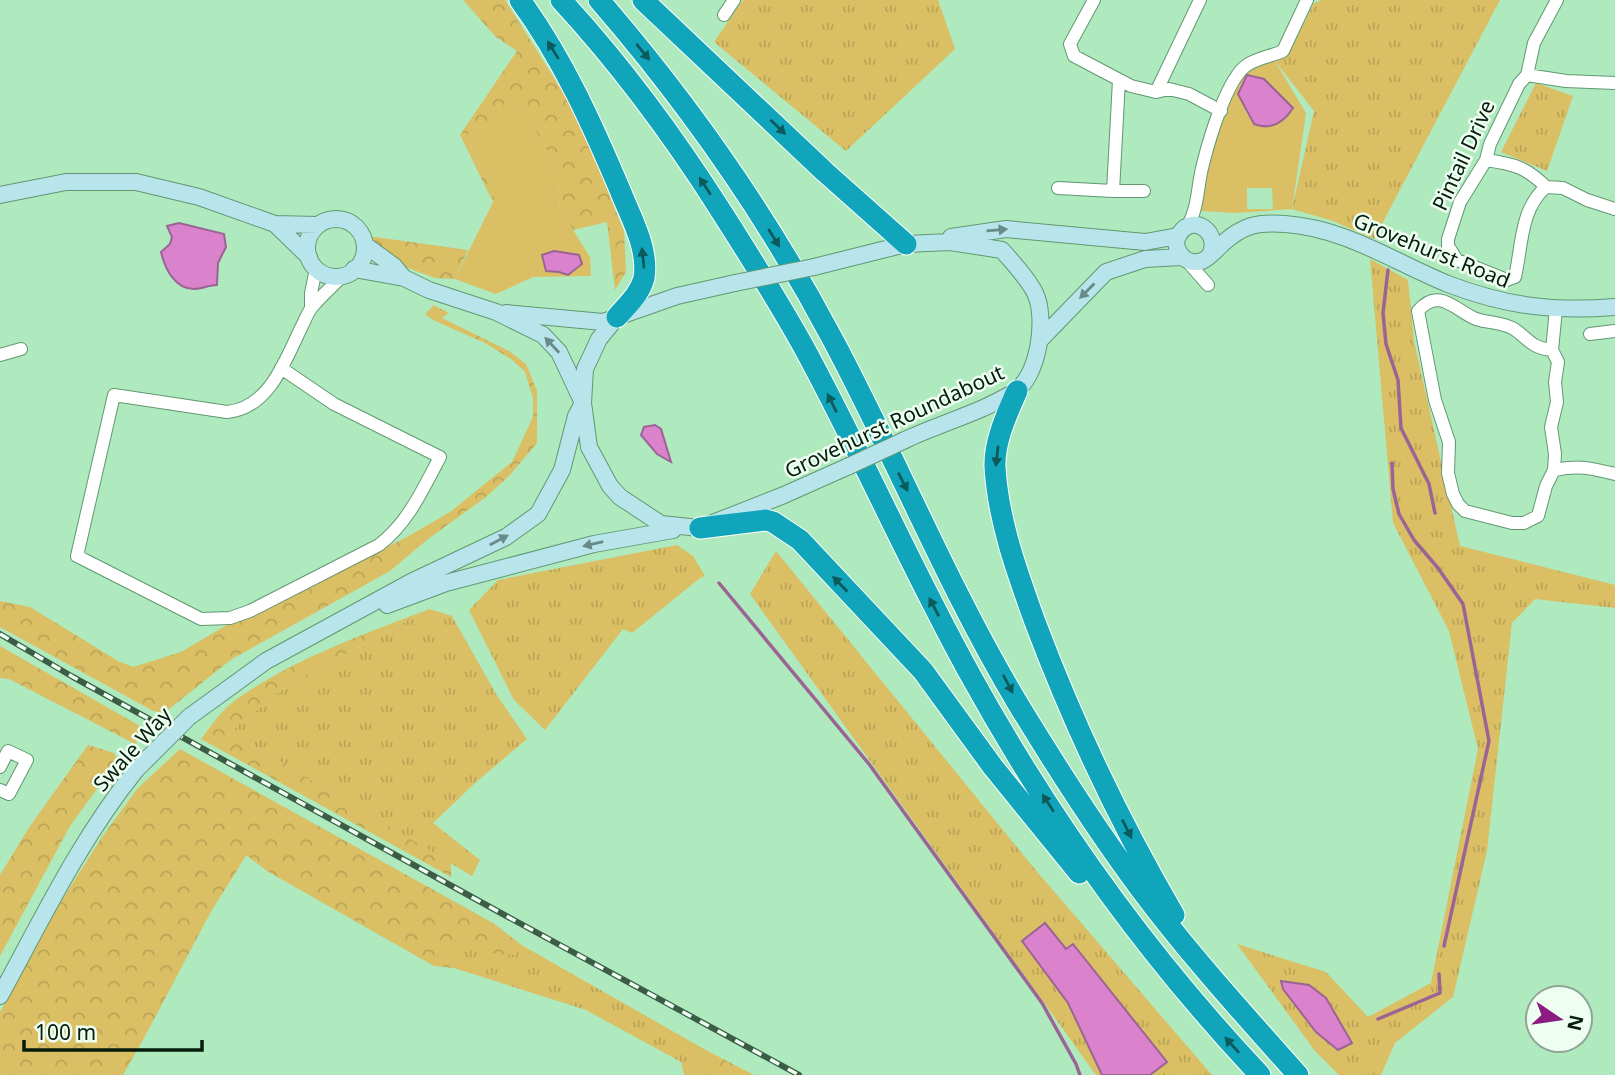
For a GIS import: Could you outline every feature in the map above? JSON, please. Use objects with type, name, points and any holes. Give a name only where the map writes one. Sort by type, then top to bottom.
[{"type":"highway","points":[[520,0],[561,62],[592,123],[641,242],[643,278],[637,295],[617,317]]},
{"type":"highway","points":[[561,0],[626,76],[682,152],[749,252],[808,355],[930,599],[999,725],[1087,862],[1134,926],[1206,1015],[1260,1075]]},
{"type":"highway","points":[[599,0],[645,54],[698,124],[766,226],[834,341],[1017,702],[1106,839],[1152,905],[1219,987],[1298,1075]]},
{"type":"highway","points":[[643,0],[905,244]]},
{"type":"highway","points":[[1017,391],[998,442],[996,468],[1002,518],[1018,577],[1068,708],[1101,778],[1160,890],[1219,987]]},
{"type":"highway","points":[[700,528],[766,520],[800,540],[923,671],[993,768],[1174,990],[1206,1015]]},
{"type":"main road","points":[[0,195],[66,182],[136,182],[199,197],[275,224],[318,225],[337,219],[350,222],[360,232],[365,245],[363,258],[348,273]]},
{"type":"main road","name":"Grovehurst Road","points":[[1210,255],[1236,232],[1262,222],[1297,225],[1362,243],[1447,283],[1518,306],[1556,309],[1615,307]]},
{"type":"main road","points":[[275,224],[328,275],[348,273],[404,278],[429,290],[496,312],[543,335],[567,365],[583,403]]},
{"type":"main road","points":[[313,263],[308,243],[318,225]]},
{"type":"main road","points":[[905,244],[1006,229],[1144,242],[1199,225],[1207,230],[1213,243],[1210,255],[1199,262],[1185,259],[1145,259],[1106,272],[1040,340]]},
{"type":"main road","name":"Grovehurst Road","points":[[1207,230],[1236,232]]},
{"type":"main road","points":[[1182,231],[1176,246],[1185,259]]},
{"type":"main road","name":"Grovehurst Roundabout","points":[[959,243],[1002,250],[1035,293],[1040,311],[1040,340],[1031,369],[1017,391],[849,466],[700,528],[662,524],[620,496],[610,486],[589,447],[583,403],[585,369],[599,339],[617,317],[677,296],[814,267],[905,244],[959,243]]},
{"type":"main road","points":[[365,245],[394,266],[404,278]]},
{"type":"main road","points":[[496,312],[603,322],[617,317]]},
{"type":"main road","name":"Swale Way","points":[[0,996],[94,827],[114,796],[136,770],[189,717],[266,661],[411,582],[506,537],[538,514],[562,470],[576,416],[583,403]]},
{"type":"main road","name":"Swale Way","points":[[336,624],[446,583],[580,547],[660,531],[700,528]]},
{"type":"street","points":[[724,15],[734,0]]},
{"type":"street","points":[[1094,0],[1070,44],[1074,56],[1131,86],[1156,93],[1169,89],[1189,94],[1221,111]]},
{"type":"street","points":[[1156,93],[1200,0]]},
{"type":"street","points":[[1182,231],[1194,212],[1202,165],[1231,85],[1248,64],[1283,51],[1307,0]]},
{"type":"street","name":"Pintail Drive","points":[[1546,187],[1537,195],[1529,210],[1515,277],[1507,279],[1457,260],[1448,246],[1450,229],[1460,202],[1486,160],[1490,144],[1518,84],[1528,75],[1534,43],[1557,0]]},
{"type":"street","points":[[1528,75],[1566,81],[1615,83]]},
{"type":"street","points":[[1113,191],[1119,80]]},
{"type":"street","points":[[1486,160],[1512,164],[1530,171],[1546,187],[1563,188],[1587,200],[1615,209]]},
{"type":"street","points":[[1058,187],[1144,191]]},
{"type":"street","points":[[1197,197],[1207,230]]},
{"type":"street","points":[[1185,259],[1208,285],[1210,255]]},
{"type":"street","points":[[311,308],[313,263]]},
{"type":"street","points":[[281,368],[334,404],[440,457],[410,511],[393,535],[379,545],[250,611],[230,618],[211,620],[188,614],[77,555],[114,395],[227,412],[237,411],[253,403],[265,393],[281,368],[311,308],[348,273]]},
{"type":"street","points":[[1552,350],[1534,346],[1513,328],[1475,318],[1451,303],[1436,301],[1424,304],[1418,312],[1435,400],[1449,442],[1448,472],[1453,494],[1465,511],[1512,523],[1524,523],[1538,516],[1546,486],[1554,470],[1552,427],[1557,402],[1555,382],[1558,362],[1552,350],[1556,309]]},
{"type":"street","points":[[1590,334],[1615,331]]},
{"type":"street","points":[[0,355],[22,349]]},
{"type":"street","points":[[1554,470],[1573,466],[1595,468],[1615,474]]},
{"type":"street","points":[[0,790],[9,794],[27,760],[8,751],[1,761]]},
{"type":"green space","points":[[463,0],[505,0],[573,108],[601,164],[604,182],[624,231],[626,272],[615,290],[607,222],[573,230],[560,209],[557,168],[522,107],[466,136],[495,198],[493,202],[460,135],[517,51],[496,37]]},
{"type":"green space","points":[[743,0],[938,0],[955,49],[846,151],[714,42]]},
{"type":"green space","points":[[1322,0],[1500,0],[1374,239],[1333,221],[1292,209],[1314,111],[1275,61],[1288,55],[1314,3]]},
{"type":"green space","points":[[1275,61],[1306,113],[1292,209],[1236,213],[1201,211],[1206,175],[1223,117],[1237,81],[1254,65]],"holes":[[[1264,79],[1293,108],[1261,127],[1254,124],[1245,111]],[[1247,188],[1272,188],[1273,209],[1247,209]]]},
{"type":"green space","points":[[1536,83],[1573,96],[1547,171],[1501,152]]},
{"type":"green space","points":[[522,107],[557,168],[560,209],[590,257],[591,276],[533,277],[496,294],[455,279],[495,198],[466,136],[472,129]]},
{"type":"green space","points":[[361,235],[468,250],[455,279],[435,278],[376,256]]},
{"type":"green space","points":[[1370,259],[1408,280],[1414,341],[1460,546],[1615,585],[1615,608],[1535,599],[1512,623],[1487,851],[1453,997],[1395,1043],[1381,1075],[1339,1075],[1315,1051],[1237,944],[1326,972],[1368,1017],[1431,983],[1478,749],[1449,631],[1393,523]]},
{"type":"green space","points":[[434,305],[449,313],[442,318],[509,351],[526,364],[537,391],[537,443],[510,475],[486,497],[428,539],[390,571],[232,659],[164,713],[153,711],[0,627],[0,601],[30,607],[118,661],[133,667],[181,652],[225,626],[407,537],[450,512],[512,462],[533,417],[533,398],[525,372],[511,359],[485,343],[425,314]]},
{"type":"green space","points":[[677,545],[693,556],[705,576],[632,633],[623,629],[545,730],[514,700],[469,610],[498,580]]},
{"type":"green space","points":[[776,551],[1033,867],[1212,1075],[1096,1075],[750,594]]},
{"type":"green space","points":[[429,609],[452,616],[496,694],[527,739],[433,823],[480,860],[472,876],[230,732],[289,684]]},
{"type":"green space","points":[[429,609],[289,684],[230,732],[451,863],[451,877],[201,739],[232,703],[259,684],[330,648]]},
{"type":"green space","points":[[0,646],[147,730],[135,744],[9,679],[0,678]]},
{"type":"green space","points":[[88,745],[114,753],[118,760],[70,826],[0,956],[0,875],[30,826]]},
{"type":"green space","points":[[180,749],[493,923],[523,946],[515,955],[479,953],[456,944],[454,968],[434,966],[267,871],[246,855],[207,919],[123,1075],[0,1075],[0,1012],[53,914],[102,837],[138,788]]},
{"type":"green space","points":[[518,943],[704,1049],[692,1075],[684,1075],[681,1062],[586,1010],[454,968],[455,944]]},
{"type":"green space","points":[[704,1049],[754,1075],[692,1075]]},
{"type":"shaded area","points":[[1247,75],[1264,79],[1293,108],[1277,124],[1254,124],[1238,94]]},
{"type":"shaded area","points":[[179,223],[224,234],[226,247],[218,263],[217,285],[187,288],[176,282],[168,271],[161,252],[170,244],[172,237],[167,226]]},
{"type":"shaded area","points":[[554,251],[579,255],[582,264],[568,275],[546,271],[542,255]]},
{"type":"shaded area","points":[[655,425],[661,429],[671,462],[657,454],[641,435],[644,427]]},
{"type":"shaded area","points":[[1045,923],[1066,949],[1073,944],[1167,1062],[1150,1075],[1102,1075],[1068,1003],[1022,941]]},
{"type":"shaded area","points":[[1281,981],[1309,985],[1326,998],[1352,1043],[1338,1050],[1316,1032],[1283,989]]},
{"type":"waterway","points":[[1388,270],[1383,313],[1386,344],[1398,380],[1401,428],[1429,484],[1435,513]]},
{"type":"waterway","points":[[1392,463],[1393,489],[1399,514],[1414,540],[1463,604],[1489,741],[1444,946]]},
{"type":"waterway","points":[[719,583],[869,764],[1042,1003],[1080,1075]]},
{"type":"waterway","points":[[1378,1019],[1440,993],[1439,974]]},
{"type":"railway","points":[[0,634],[73,677],[799,1075]]}]
